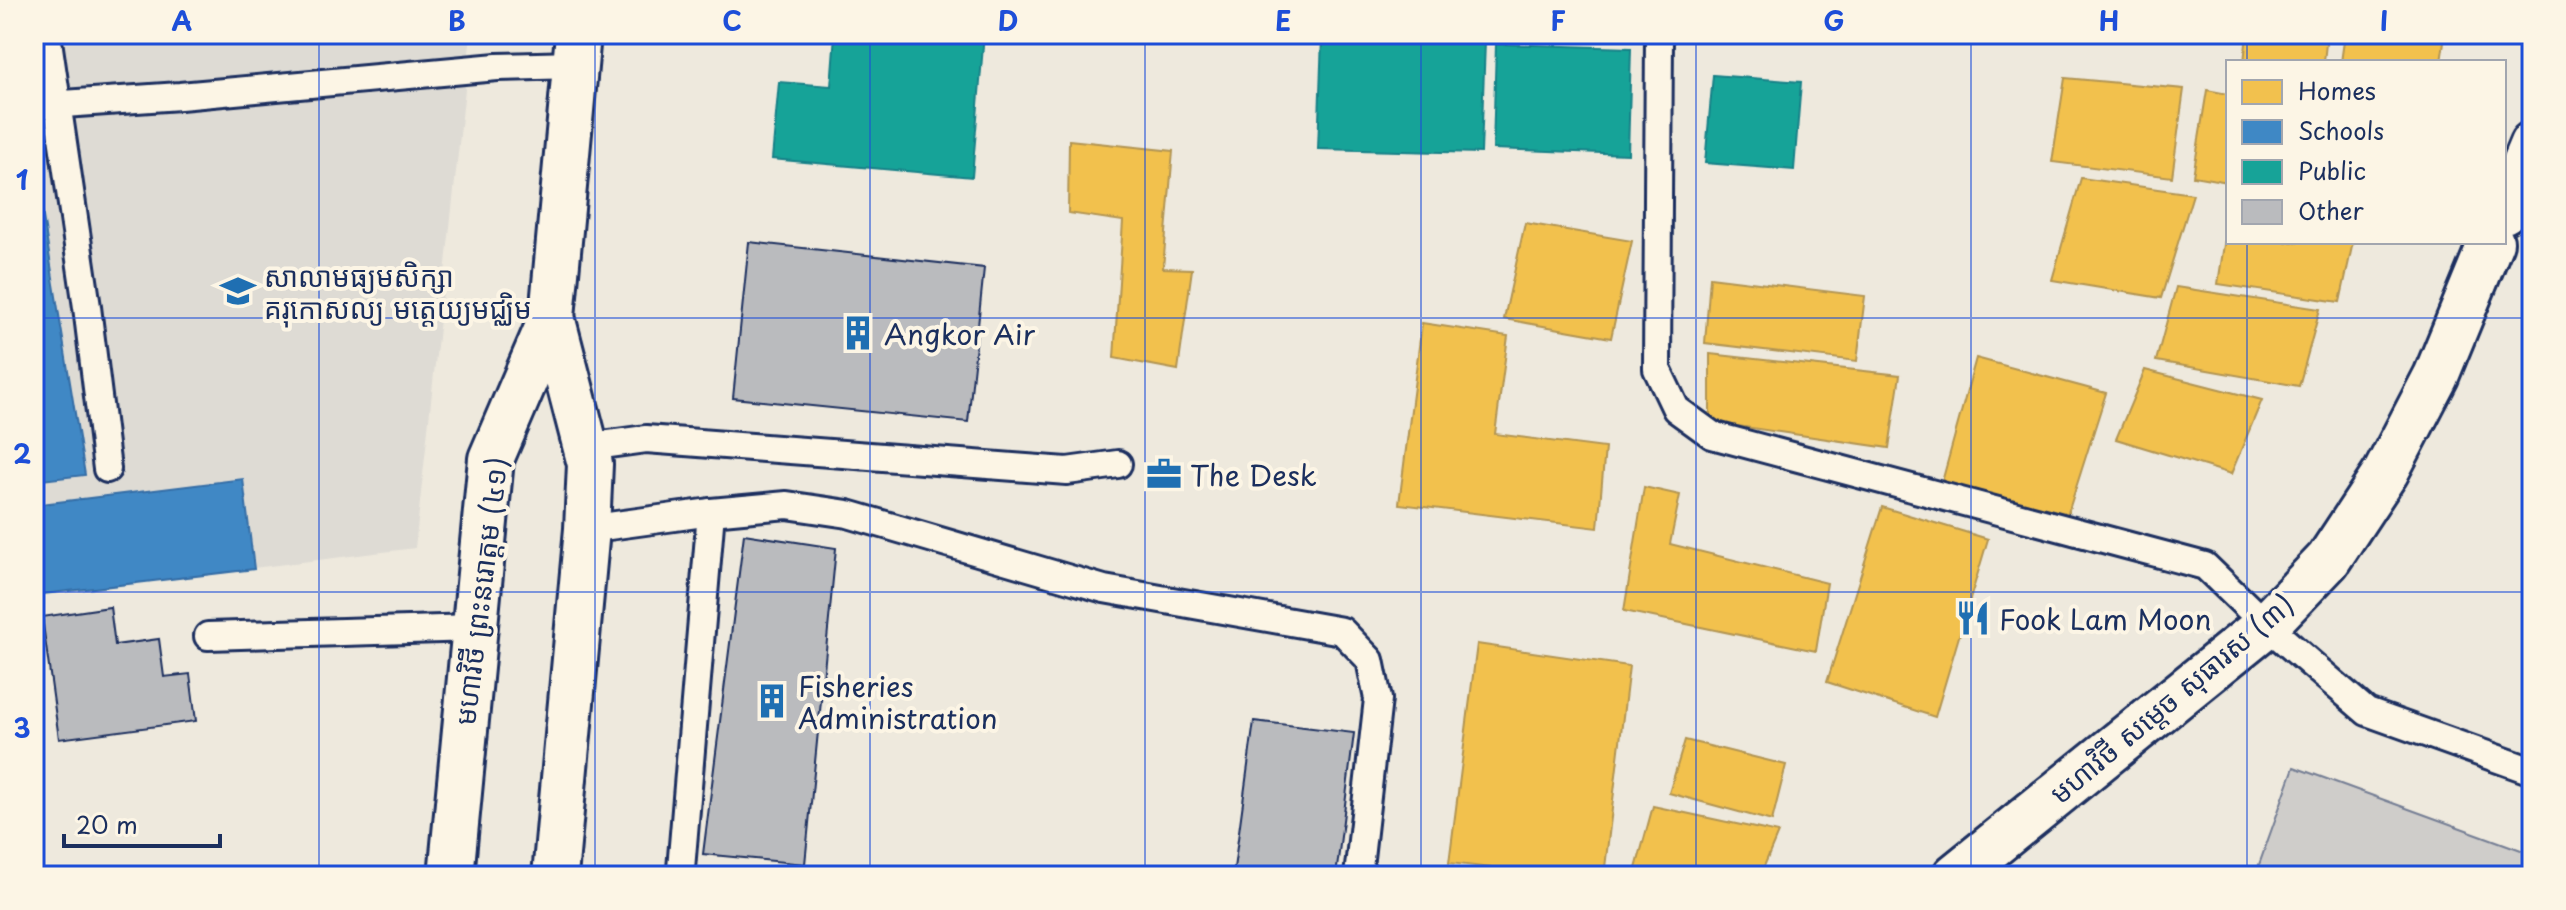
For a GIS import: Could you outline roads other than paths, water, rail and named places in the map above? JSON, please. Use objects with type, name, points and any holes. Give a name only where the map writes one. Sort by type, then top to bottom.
[{"type":"main road","name":"មហាវិថី ព្រះនរោត្តម (៤១)","points":[[451,876],[491,459],[552,317],[576,50]]},
{"type":"main road","points":[[2506,206],[2532,144]]},
{"type":"main road","name":"មហាវិថី សម្តេច សុធារស (៣)","points":[[1955,876],[2266,625],[2328,560],[2386,472],[2436,376],[2490,244]]},
{"type":"main road","name":"មហាវិថី ព្រះនរោត្តម (៤១)","points":[[552,317],[590,464],[587,529],[555,876]]},
{"type":"lane","points":[[47,34],[45,104],[87,307],[107,469]]},
{"type":"lane","points":[[1659,34],[1657,369],[1676,409],[1712,435],[2205,566],[2266,625],[2367,712],[2532,771]]},
{"type":"lane","points":[[45,104],[180,96],[497,67],[576,50]]},
{"type":"lane","points":[[587,447],[646,439],[1067,471],[1118,464]]},
{"type":"lane","points":[[587,529],[787,505],[848,514],[1104,589],[1342,631],[1370,660],[1378,699],[1358,876]]},
{"type":"lane","points":[[682,876],[711,512]]},
{"type":"lane","points":[[208,636],[474,628]]},
{"type":"place","name":"សាលាមធ្យមសិក្សា គរុកោសល្យ មត្តេយ្យមជ្ឈិម","points":[[238,291]]},
{"type":"place","name":"Angkor Air","points":[[858,333]]},
{"type":"place","name":"The Desk","points":[[1164,474]]},
{"type":"place","name":"Fook Lam Moon","points":[[1973,618]]},
{"type":"place","name":"Fisheries Administration","points":[[772,701]]}]
